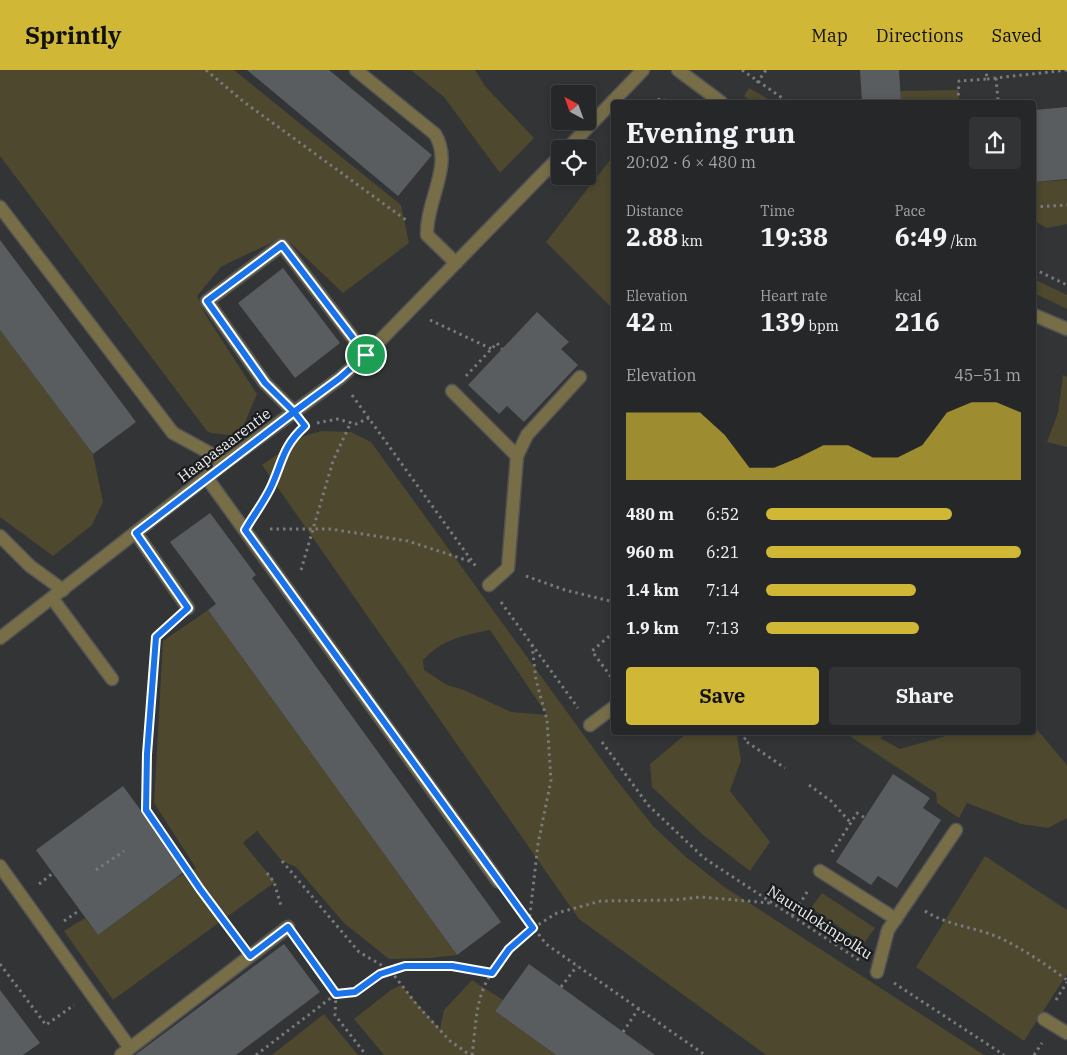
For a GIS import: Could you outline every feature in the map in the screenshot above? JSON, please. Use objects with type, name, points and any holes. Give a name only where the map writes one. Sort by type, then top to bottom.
[{"type":"street","points":[[356,70],[434,134],[442,145],[441,171],[427,218],[427,235],[456,263]]},
{"type":"street","points":[[614,100],[643,70]]},
{"type":"street","points":[[678,70],[718,100]]},
{"type":"street","points":[[576,140],[611,103]]},
{"type":"street","name":"Haapasaarentie","points":[[0,638],[226,462],[340,378],[366,355],[551,165]]},
{"type":"street","points":[[0,207],[173,433],[226,462]]},
{"type":"street","points":[[294,412],[265,383],[207,301],[282,245],[366,355]]},
{"type":"street","points":[[1036,316],[1067,329]]},
{"type":"street","points":[[489,585],[508,568],[517,456],[527,435],[580,377]]},
{"type":"street","points":[[452,391],[517,456]]},
{"type":"street","points":[[207,478],[498,881]]},
{"type":"street","points":[[136,533],[188,608]]},
{"type":"street","points":[[0,536],[57,594],[112,679]]},
{"type":"street","points":[[590,725],[611,709]]},
{"type":"street","points":[[877,972],[888,930],[956,830]]},
{"type":"street","points":[[0,866],[91,994],[126,1051],[288,927]]},
{"type":"street","points":[[820,871],[896,919]]},
{"type":"street","points":[[1044,1019],[1067,1033]]},
{"type":"path","points":[[206,70],[244,102],[427,235]]},
{"type":"path","points":[[742,70],[785,100]]},
{"type":"path","points":[[757,82],[766,70]]},
{"type":"path","points":[[986,70],[987,79]]},
{"type":"path","points":[[958,100],[959,81],[1067,70]]},
{"type":"path","points":[[996,78],[998,100]]},
{"type":"path","points":[[1036,207],[1067,205]]},
{"type":"path","points":[[1036,270],[1067,285]]},
{"type":"path","points":[[427,319],[492,349]]},
{"type":"path","points":[[452,391],[497,343],[502,348]]},
{"type":"path","points":[[294,412],[305,426]]},
{"type":"path","points":[[245,530],[271,486],[282,457],[292,438],[305,426],[337,418],[356,424],[369,418]]},
{"type":"path","points":[[292,596],[315,529],[333,461],[351,422]]},
{"type":"path","points":[[245,530],[315,529],[408,541],[472,562]]},
{"type":"path","points":[[508,568],[557,588],[611,601]]},
{"type":"path","points":[[188,608],[156,637],[147,754],[146,810],[155,828],[250,956]]},
{"type":"path","points":[[611,635],[592,651],[611,677]]},
{"type":"path","points":[[529,923],[538,844],[550,780],[547,720],[536,680],[532,644]]},
{"type":"path","points":[[747,735],[744,740],[785,768]]},
{"type":"path","points":[[809,785],[832,801],[851,823]]},
{"type":"path","name":"Naurulokinpolku","points":[[638,791],[663,821],[704,858],[1004,1055]]},
{"type":"path","points":[[96,870],[124,851]]},
{"type":"path","points":[[282,861],[359,952],[390,970],[417,1005],[450,1041],[471,1055],[484,984],[509,949],[533,928],[558,913],[601,901],[674,900],[701,897],[770,903]]},
{"type":"path","points":[[267,873],[274,882],[288,927],[336,994],[335,1015],[366,1055]]},
{"type":"path","points":[[498,881],[546,944],[704,1055]]},
{"type":"path","points":[[909,900],[935,917],[998,937],[1047,965],[1067,980]]},
{"type":"path","points":[[0,964],[46,1024],[91,994]]},
{"type":"path","points":[[256,1055],[336,994],[355,992],[390,970],[405,966],[452,966],[492,973]]},
{"type":"path","points":[[561,987],[577,966]]},
{"type":"path","points":[[623,1032],[638,1008]]},
{"type":"shaded area","points":[[0,70],[234,70],[401,205],[409,243],[343,293],[284,237],[222,266],[197,296],[205,314],[257,394],[239,436],[211,433],[207,431],[0,156]]},
{"type":"shaded area","points":[[411,70],[475,70],[485,86],[534,138],[500,173],[444,97]]},
{"type":"shaded area","points":[[749,88],[770,100],[750,100],[744,96]]},
{"type":"shaded area","points":[[959,90],[959,100],[901,100],[900,91]]},
{"type":"shaded area","points":[[611,159],[611,307],[546,242],[591,185],[596,185],[596,178]]},
{"type":"shaded area","points":[[1067,180],[1067,224],[1047,228],[1036,222],[1036,182]]},
{"type":"shaded area","points":[[1036,280],[1067,295],[1067,309],[1036,294]]},
{"type":"shaded area","points":[[0,330],[93,454],[103,502],[92,525],[53,556],[0,517]]},
{"type":"shaded area","points":[[1063,375],[1067,377],[1067,447],[1047,442],[1058,413]]},
{"type":"shaded area","points":[[322,431],[351,432],[371,442],[615,778],[653,826],[686,857],[723,886],[984,1055],[766,1055],[579,919],[262,465],[304,436]],"holes":[[[490,630],[547,715],[511,712],[464,690],[447,685],[424,670],[423,660],[445,643]]]},
{"type":"shaded area","points":[[208,610],[457,955],[389,959],[344,923],[296,867],[282,861],[257,831],[243,843],[275,882],[113,1000],[64,931],[85,918],[98,935],[176,878],[196,868],[154,803],[163,641]]},
{"type":"shaded area","points":[[1036,728],[1067,765],[1067,818],[1048,828],[1021,824],[967,803],[959,818],[937,803],[936,793],[848,735],[884,735],[880,738],[900,749],[949,735],[1036,735]]},
{"type":"shaded area","points":[[685,735],[737,736],[741,760],[730,791],[770,842],[750,871],[703,835],[652,787],[650,764]]},
{"type":"shaded area","points":[[985,856],[1067,910],[1067,974],[1024,1041],[916,967]]},
{"type":"shaded area","points":[[822,893],[875,928],[864,943],[811,908]]},
{"type":"shaded area","points":[[472,980],[503,1000],[495,1011],[556,1055],[384,1055],[354,1019],[391,990],[401,985],[440,1029],[444,1010]]},
{"type":"shaded area","points":[[324,1014],[358,1055],[272,1055]]},
{"type":"building","points":[[247,70],[329,70],[432,155],[398,196]]},
{"type":"building","points":[[860,70],[899,70],[901,100],[862,100]]},
{"type":"building","points":[[1067,107],[1067,179],[1036,182],[1036,110]]},
{"type":"building","points":[[0,240],[136,422],[93,454],[0,330]]},
{"type":"building","points":[[283,268],[340,343],[295,378],[238,303]]},
{"type":"building","points":[[537,312],[569,342],[561,349],[578,365],[524,422],[507,406],[499,414],[468,385]]},
{"type":"building","points":[[210,513],[256,575],[252,578],[501,922],[457,955],[208,610],[216,604],[170,542]]},
{"type":"building","points":[[893,774],[930,798],[923,808],[941,820],[897,888],[878,876],[871,885],[836,862]]},
{"type":"building","points":[[123,786],[185,871],[98,935],[36,850]]},
{"type":"building","points":[[284,944],[320,992],[236,1055],[135,1055]]},
{"type":"building","points":[[529,964],[655,1055],[556,1055],[495,1011]]},
{"type":"building","points":[[0,990],[40,1043],[23,1055],[0,1055]]},
{"type":"route","points":[[366,355],[282,245],[207,301],[265,383],[294,412],[226,462],[136,533],[188,608],[156,637],[147,754],[146,810],[200,889],[250,956],[288,927],[336,994],[355,992],[380,974],[405,966],[452,966],[492,973],[509,949],[533,928],[245,530],[271,486],[282,457],[292,438],[305,426],[294,412],[340,378],[366,355]]}]
